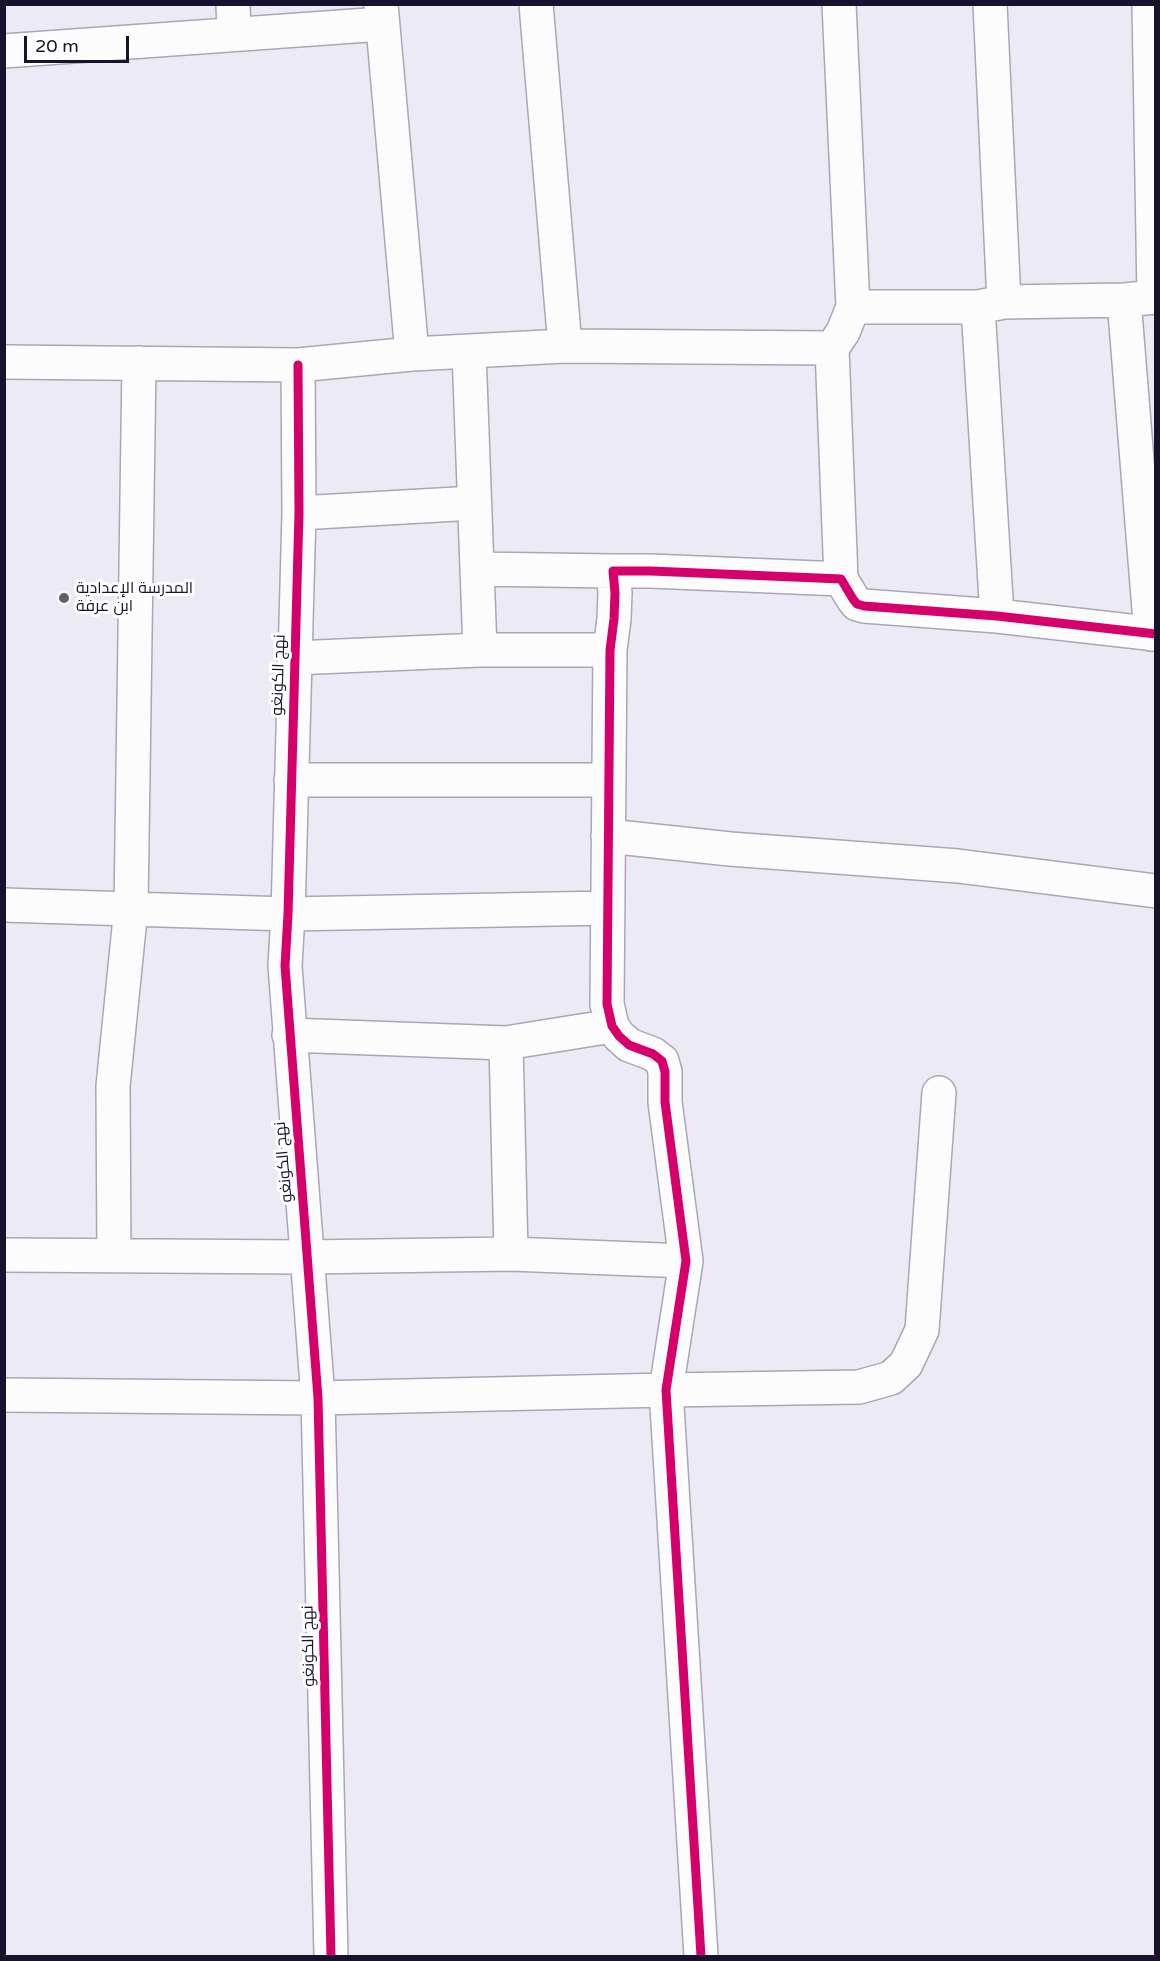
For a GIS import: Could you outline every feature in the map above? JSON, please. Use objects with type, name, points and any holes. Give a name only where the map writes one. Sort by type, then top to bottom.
[{"type":"street","points":[[536,4],[566,346]]},
{"type":"street","points":[[839,4],[853,307],[843,332],[832,348],[841,579],[857,604],[864,606],[997,616],[1153,634],[1145,298],[1151,6]]},
{"type":"street","points":[[990,4],[991,304],[997,616]]},
{"type":"street","points":[[4,51],[234,19],[382,14],[412,354]]},
{"type":"street","points":[[853,307],[1145,298]]},
{"type":"street","points":[[4,362],[298,365],[412,354],[566,346],[832,348]]},
{"type":"street","points":[[469,351],[480,650]]},
{"type":"street","points":[[114,1256],[113,1086],[131,908],[139,363]]},
{"type":"street","name":"نهج الكونغو","points":[[298,365],[299,513],[285,966],[318,1398],[332,1956]]},
{"type":"street","points":[[299,513],[474,503]]},
{"type":"street","points":[[477,569],[651,571],[841,579]]},
{"type":"street","points":[[613,571],[615,601],[610,650],[607,1004],[612,1026],[619,1036],[629,1045],[652,1054],[662,1061],[665,1072],[665,1102],[686,1261],[666,1389],[701,1956]]},
{"type":"street","points":[[294,658],[480,650],[610,650]]},
{"type":"street","points":[[291,780],[609,780]]},
{"type":"street","points":[[608,836],[729,849],[958,866],[1155,891]]},
{"type":"street","points":[[4,905],[288,914],[608,908]]},
{"type":"street","points":[[289,1035],[506,1043],[612,1026]]},
{"type":"street","points":[[506,1043],[511,1254]]},
{"type":"street","points":[[4,1395],[318,1398],[666,1389],[859,1388],[891,1378],[906,1364],[922,1330],[939,1094]]},
{"type":"street","points":[[4,1255],[306,1257],[511,1254],[686,1261]]},
{"type":"cycle path","points":[[298,365],[299,513],[285,966],[318,1398],[331,1956]]},
{"type":"cycle path","points":[[701,1956],[666,1390],[686,1261],[665,1102],[665,1072],[662,1061],[653,1054],[629,1045],[619,1036],[612,1026],[607,1004],[610,650],[615,593],[613,571],[841,579],[857,604],[864,606],[997,616],[1156,634]]},
{"type":"place","name":"المدرسة الإعدادية ابن عرفة","points":[[64,598]]}]
